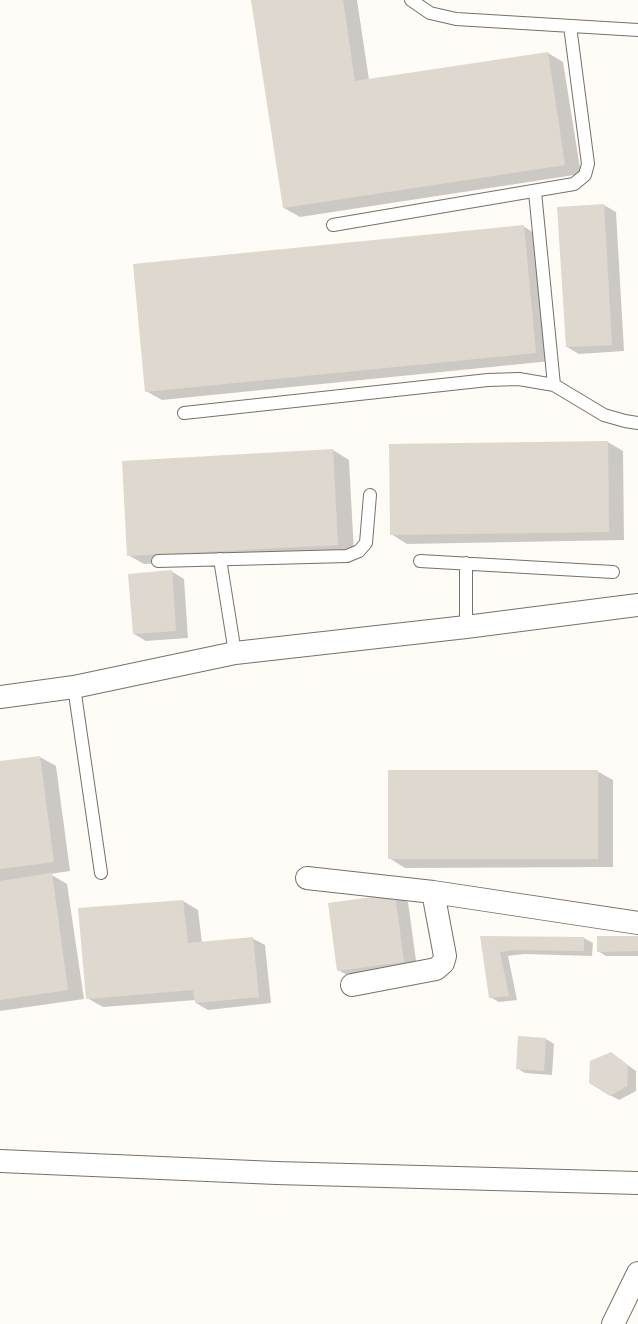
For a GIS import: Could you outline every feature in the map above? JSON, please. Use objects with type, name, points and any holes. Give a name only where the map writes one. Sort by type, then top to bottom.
[{"type":"street","points":[[0,697],[74,687],[235,653],[466,627],[638,605]]},
{"type":"street","points":[[307,878],[433,892],[638,923]]},
{"type":"street","points":[[352,985],[436,969],[443,963],[445,956],[433,892]]},
{"type":"street","points":[[0,1161],[284,1173],[638,1183]]},
{"type":"street","points":[[613,1324],[638,1273]]},
{"type":"lane","points":[[411,0],[430,13],[456,19],[638,30]]},
{"type":"lane","points":[[333,225],[535,192],[574,184],[585,175],[588,164],[570,26]]},
{"type":"lane","points":[[535,192],[554,384]]},
{"type":"lane","points":[[184,413],[488,380],[519,380],[554,384],[604,415],[638,423]]},
{"type":"lane","points":[[158,561],[347,556],[359,551],[366,543],[370,495]]},
{"type":"lane","points":[[220,559],[235,653]]},
{"type":"lane","points":[[420,561],[613,572]]},
{"type":"lane","points":[[466,563],[466,627]]},
{"type":"lane","points":[[74,687],[101,873]]},
{"type":"building","points":[[251,0],[343,0],[355,81],[548,52],[565,165],[283,208]]},
{"type":"building","points":[[604,204],[612,345],[566,347],[557,207]]},
{"type":"building","points":[[524,225],[536,353],[145,392],[133,264]]},
{"type":"building","points":[[608,441],[609,532],[390,535],[389,444]]},
{"type":"building","points":[[333,449],[338,545],[127,556],[122,461]]},
{"type":"building","points":[[172,570],[176,631],[133,634],[128,574]]},
{"type":"building","points":[[40,756],[54,862],[0,869],[0,761]]},
{"type":"building","points":[[388,770],[598,770],[598,859],[388,859]]},
{"type":"building","points":[[52,873],[68,990],[0,1000],[0,881]]},
{"type":"building","points":[[395,894],[404,962],[337,971],[328,903]]},
{"type":"building","points":[[183,900],[188,943],[253,937],[259,997],[195,1003],[193,990],[86,999],[78,908]]},
{"type":"building","points":[[480,936],[584,937],[584,951],[515,950],[500,952],[509,996],[489,998]]},
{"type":"building","points":[[597,936],[638,936],[638,951],[597,952]]},
{"type":"building","points":[[518,1036],[546,1038],[544,1071],[516,1069]]},
{"type":"building","points":[[611,1052],[628,1065],[627,1086],[610,1096],[589,1083],[590,1061]]}]
